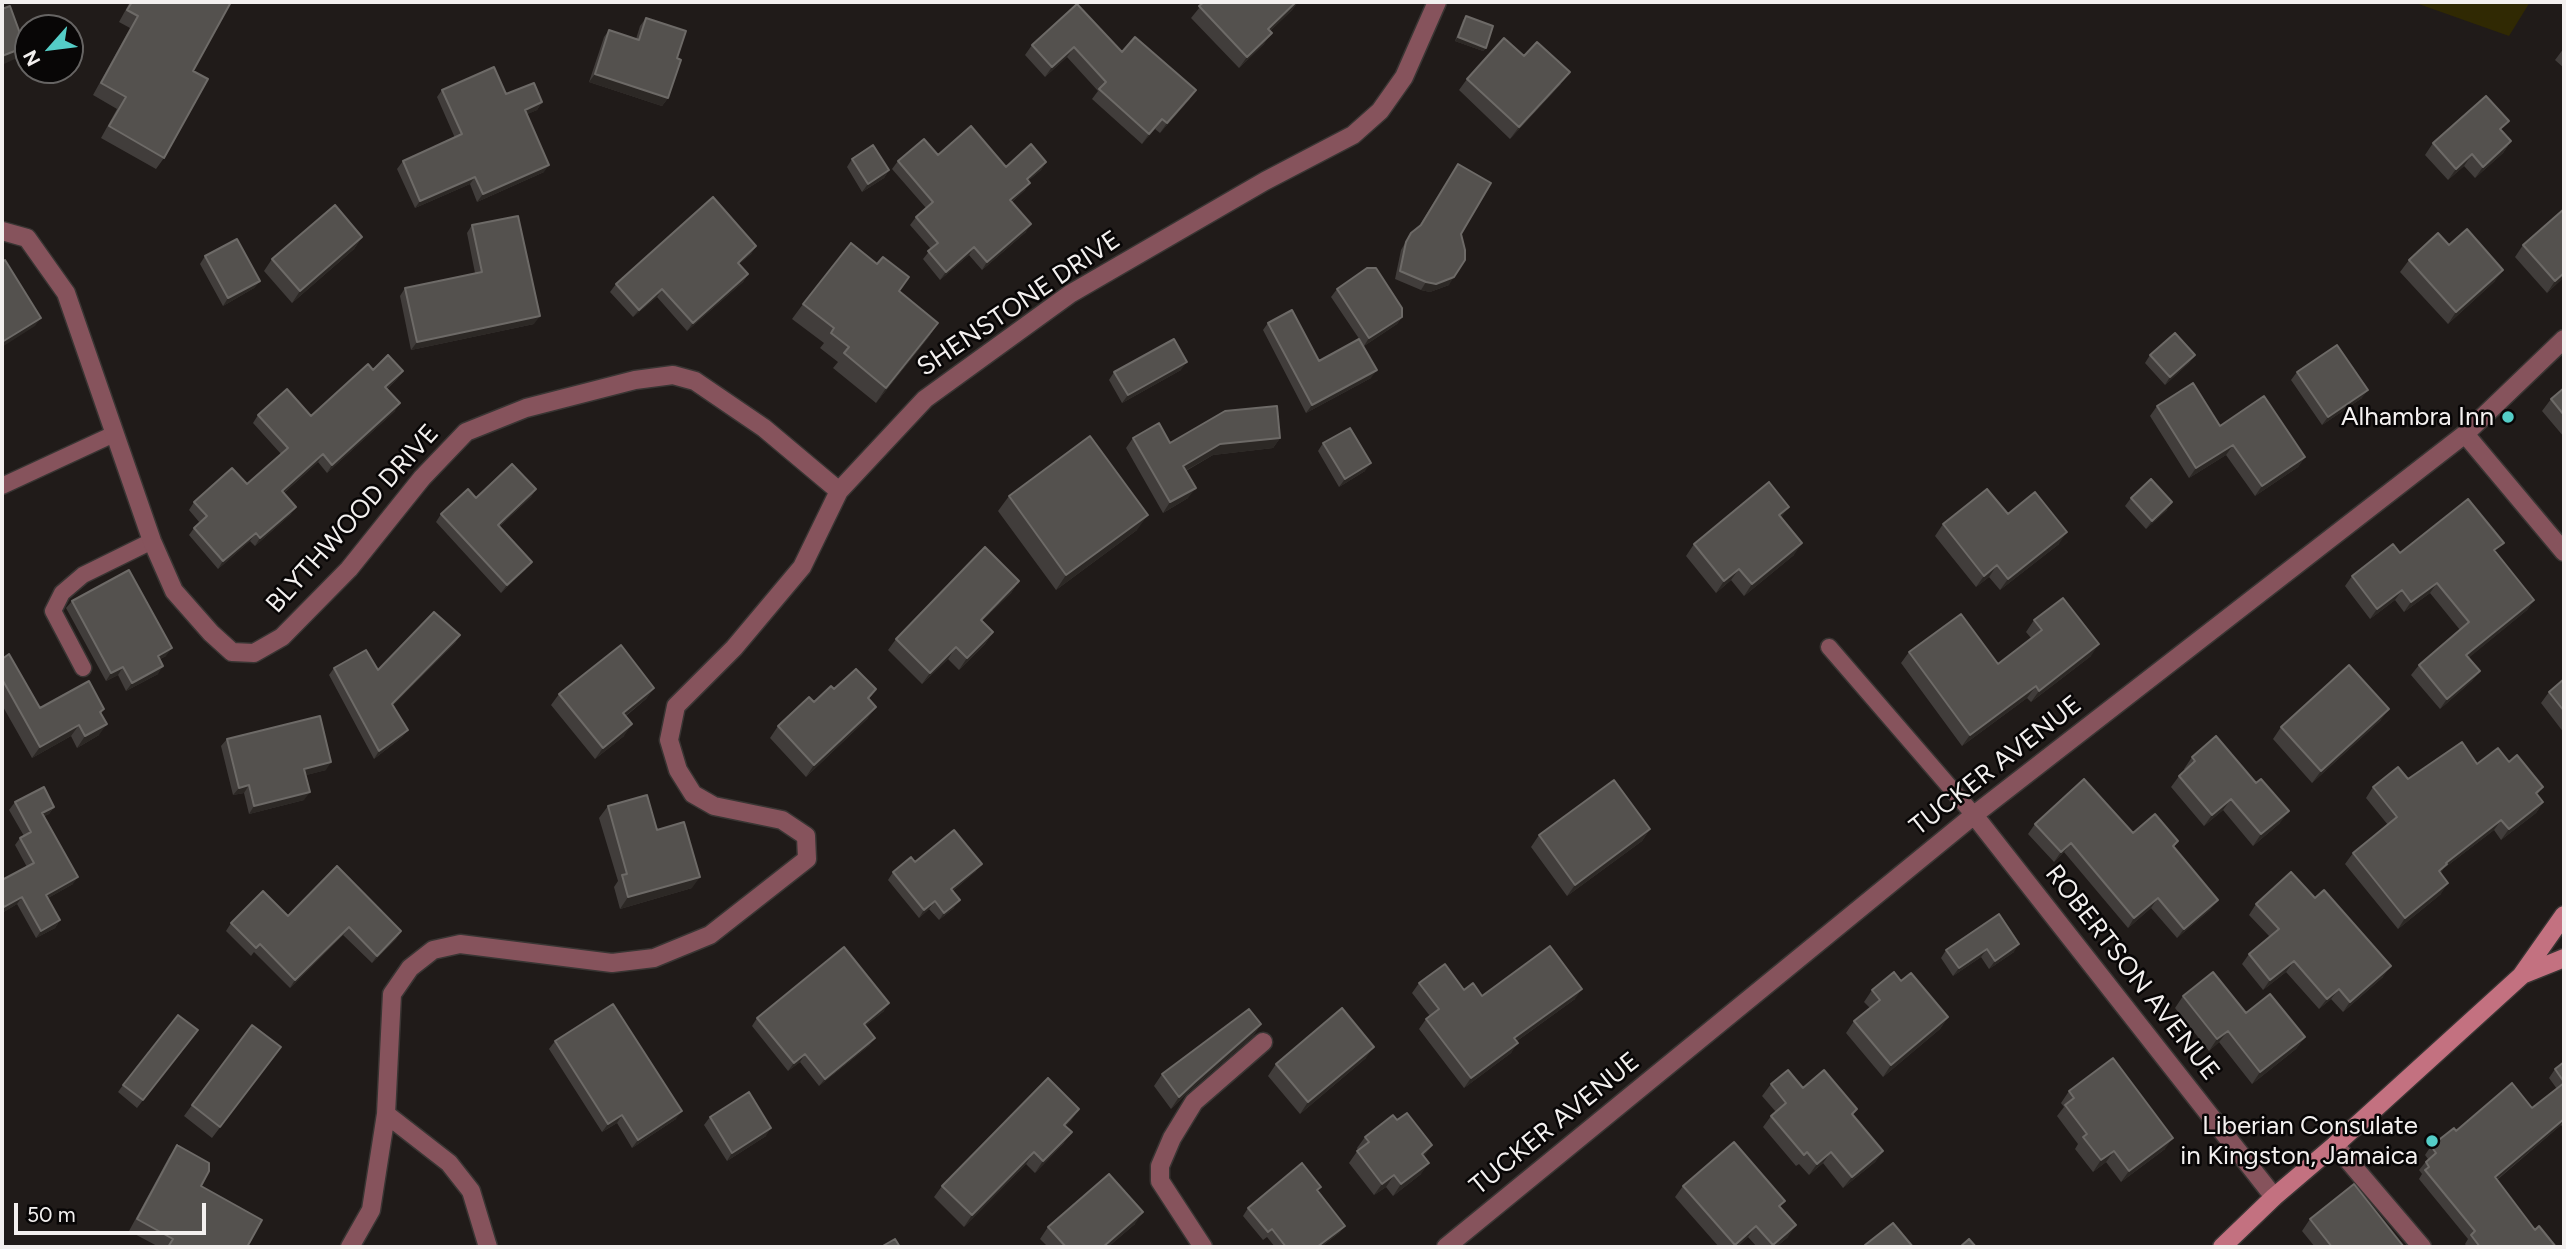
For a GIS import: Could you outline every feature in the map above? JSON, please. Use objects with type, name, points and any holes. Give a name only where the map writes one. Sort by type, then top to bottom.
[{"type":"main road","points":[[2222,1247],[2274,1197],[2521,976],[2564,915]]},
{"type":"main road","points":[[2521,976],[2564,958]]},
{"type":"street","name":"SHENSTONE DRIVE","points":[[349,1247],[370,1210],[386,1114],[392,993],[410,968],[433,950],[460,944],[612,963],[653,958],[710,935],[807,859],[806,836],[782,820],[714,806],[693,794],[678,770],[669,740],[676,706],[734,649],[802,568],[839,491],[925,399],[1070,294],[1265,181],[1353,135],[1380,111],[1404,77],[1437,2]]},
{"type":"street","name":"BLYTHWOOD DRIVE","points":[[2,231],[27,237],[66,293],[152,541],[174,590],[211,633],[232,652],[254,653],[282,637],[349,569],[422,478],[466,432],[526,408],[635,380],[673,375],[695,381],[764,428],[839,491]]},
{"type":"street","name":"TUCKER AVENUE","points":[[1447,1247],[1974,815],[2465,434],[2564,339]]},
{"type":"street","points":[[2465,434],[2564,552]]},
{"type":"street","name":"ROBERTSON AVENUE","points":[[1974,815],[2274,1197]]},
{"type":"street","points":[[1203,1247],[1160,1181],[1160,1166],[1172,1138],[1194,1102],[1263,1042]]},
{"type":"street","points":[[386,1114],[449,1163],[471,1191],[488,1247]]},
{"type":"street","points":[[2335,1145],[2422,1247]]},
{"type":"lane","points":[[2,486],[114,434]]},
{"type":"lane","points":[[83,668],[53,611],[62,593],[83,575],[152,541]]},
{"type":"lane","points":[[1829,646],[1974,815]]},
{"type":"shaded area","points":[[2413,2],[2530,2],[2509,36]]},
{"type":"building","points":[[132,2],[231,2],[193,71],[208,79],[164,158],[109,126],[126,97],[101,83],[138,16],[127,10]]},
{"type":"building","points":[[1204,2],[1296,2],[1268,29],[1272,33],[1247,57],[1199,6]]},
{"type":"building","points":[[1077,4],[1122,52],[1135,37],[1196,90],[1167,123],[1162,119],[1149,134],[1099,89],[1106,82],[1074,47],[1052,67],[1032,45]]},
{"type":"building","points":[[10,6],[14,17],[14,51],[2,56],[2,9]]},
{"type":"building","points":[[1466,16],[1493,26],[1486,48],[1458,37]]},
{"type":"building","points":[[646,18],[686,31],[677,58],[681,60],[668,98],[595,74],[609,30],[639,40]]},
{"type":"building","points":[[1504,38],[1524,56],[1537,42],[1570,72],[1519,127],[1467,79]]},
{"type":"building","points":[[494,67],[506,94],[534,83],[542,102],[525,110],[549,165],[483,194],[475,177],[420,201],[403,161],[462,134],[442,90]]},
{"type":"building","points":[[2486,96],[2509,121],[2500,129],[2511,141],[2483,167],[2472,154],[2456,169],[2433,143]]},
{"type":"building","points":[[971,126],[1006,167],[1031,144],[1046,162],[1027,179],[1030,183],[1010,200],[1031,224],[987,262],[974,247],[946,272],[928,251],[938,243],[916,217],[933,202],[898,161],[924,139],[938,155]]},
{"type":"building","points":[[873,145],[889,170],[868,184],[852,159]]},
{"type":"building","points":[[1458,164],[1491,183],[1461,234],[1465,260],[1454,277],[1436,284],[1426,282],[1400,271],[1406,242],[1411,233],[1421,225]]},
{"type":"building","points":[[713,197],[756,246],[738,263],[748,274],[693,323],[662,289],[639,310],[616,284]]},
{"type":"building","points":[[335,205],[362,237],[300,291],[272,259]]},
{"type":"building","points":[[2564,209],[2564,273],[2555,281],[2523,245]]},
{"type":"building","points":[[518,216],[540,316],[417,342],[405,288],[482,272],[472,225]]},
{"type":"building","points":[[2467,229],[2503,270],[2456,312],[2409,260],[2438,233],[2449,245]]},
{"type":"building","points":[[237,239],[260,281],[228,298],[205,256]]},
{"type":"building","points":[[851,243],[877,264],[883,257],[909,277],[899,291],[938,323],[886,388],[844,353],[849,347],[831,333],[834,328],[803,304]]},
{"type":"building","points":[[5,260],[41,318],[2,342],[2,262]]},
{"type":"building","points":[[1367,268],[1376,268],[1402,308],[1402,317],[1369,338],[1337,289]]},
{"type":"building","points":[[1292,310],[1319,361],[1359,339],[1377,370],[1312,405],[1268,323]]},
{"type":"building","points":[[2175,333],[2195,355],[2170,377],[2150,355]]},
{"type":"building","points":[[1174,339],[1187,362],[1128,395],[1114,372]]},
{"type":"building","points":[[2337,345],[2368,390],[2328,417],[2297,372]]},
{"type":"building","points":[[388,355],[403,371],[385,387],[400,403],[332,465],[323,454],[282,491],[296,507],[260,538],[256,533],[223,561],[194,528],[207,516],[194,502],[232,468],[247,484],[288,448],[258,415],[287,389],[311,416],[368,364],[373,370]]},
{"type":"building","points":[[2193,383],[2220,426],[2264,396],[2305,457],[2262,486],[2233,445],[2196,468],[2157,406]]},
{"type":"building","points":[[2564,388],[2564,415],[2551,399]]},
{"type":"building","points":[[1277,406],[1280,438],[1220,444],[1183,466],[1196,488],[1170,502],[1133,438],[1159,423],[1170,443],[1225,411]]},
{"type":"building","points":[[1350,428],[1371,463],[1345,479],[1323,443]]},
{"type":"building","points":[[1090,436],[1148,515],[1066,575],[1009,496]]},
{"type":"building","points":[[512,464],[536,489],[498,525],[532,562],[507,585],[441,514],[468,489],[476,498]]},
{"type":"building","points":[[2151,479],[2172,502],[2152,521],[2131,498]]},
{"type":"building","points":[[1769,482],[1789,507],[1779,515],[1802,543],[1752,584],[1739,569],[1724,581],[1694,544]]},
{"type":"building","points":[[1987,489],[2008,514],[2035,492],[2067,532],[2008,579],[1997,565],[1984,576],[1943,524]]},
{"type":"building","points":[[2468,499],[2504,543],[2494,550],[2534,600],[2466,655],[2480,671],[2447,699],[2419,665],[2469,622],[2437,583],[2411,602],[2402,590],[2377,609],[2352,576],[2393,544],[2400,553]]},
{"type":"building","points":[[985,547],[1019,581],[981,620],[993,632],[967,658],[956,647],[930,673],[896,639]]},
{"type":"building","points":[[129,570],[172,648],[158,656],[163,666],[132,683],[123,667],[111,673],[72,601]]},
{"type":"building","points":[[2063,598],[2099,644],[2039,691],[2036,686],[1970,735],[1909,652],[1961,614],[1998,664],[2042,630],[2034,620]]},
{"type":"building","points":[[434,612],[460,635],[392,704],[408,730],[379,751],[334,668],[366,650],[378,670]]},
{"type":"building","points":[[621,645],[654,688],[623,713],[632,724],[603,748],[559,694]]},
{"type":"building","points":[[9,654],[40,708],[89,681],[104,709],[100,712],[107,724],[85,736],[79,725],[40,747],[2,679],[2,659]]},
{"type":"building","points":[[2349,665],[2389,709],[2321,771],[2281,727]]},
{"type":"building","points":[[856,669],[876,689],[868,698],[876,707],[814,765],[778,726],[809,697],[814,702],[831,686],[834,689]]},
{"type":"building","points":[[2564,679],[2564,711],[2549,692]]},
{"type":"building","points":[[320,716],[331,762],[304,769],[310,792],[254,806],[249,785],[239,788],[227,739]]},
{"type":"building","points":[[2216,736],[2256,783],[2261,779],[2289,811],[2261,834],[2231,799],[2212,815],[2179,776],[2195,761],[2192,757]]},
{"type":"building","points":[[2462,742],[2477,764],[2498,748],[2509,762],[2517,755],[2543,787],[2536,793],[2543,802],[2509,829],[2501,820],[2446,863],[2439,871],[2448,883],[2405,918],[2353,853],[2397,817],[2373,787],[2398,767],[2408,779]]},
{"type":"building","points":[[2084,779],[2133,833],[2155,814],[2178,841],[2173,846],[2218,900],[2184,929],[2158,898],[2134,918],[2071,843],[2061,852],[2035,824]]},
{"type":"building","points":[[1614,780],[1650,829],[1575,885],[1539,835]]},
{"type":"building","points":[[44,787],[54,807],[42,813],[78,877],[46,895],[60,920],[41,931],[22,897],[4,907],[2,880],[34,863],[20,838],[31,832],[15,802]]},
{"type":"building","points":[[647,795],[657,830],[684,822],[700,877],[628,897],[622,875],[627,874],[608,806]]},
{"type":"building","points":[[954,830],[982,864],[951,889],[960,900],[944,913],[935,901],[924,910],[893,872],[911,857],[915,862]]},
{"type":"building","points":[[337,866],[401,931],[377,956],[349,927],[295,980],[260,944],[256,948],[231,923],[263,891],[288,916]]},
{"type":"building","points":[[2291,872],[2315,898],[2324,890],[2391,966],[2350,1002],[2339,989],[2327,999],[2294,961],[2270,980],[2249,954],[2279,929],[2256,904]]},
{"type":"building","points":[[1999,914],[2019,944],[1995,961],[1987,949],[1959,968],[1946,950]]},
{"type":"building","points":[[1550,946],[1582,989],[1514,1038],[1518,1043],[1471,1078],[1426,1019],[1439,1009],[1419,983],[1445,964],[1464,990],[1473,983],[1482,996]]},
{"type":"building","points":[[844,947],[889,1003],[864,1024],[875,1038],[825,1079],[805,1054],[794,1063],[757,1018]]},
{"type":"building","points":[[1894,972],[1901,981],[1911,973],[1948,1017],[1891,1065],[1854,1021],[1880,1000],[1872,990]]},
{"type":"building","points":[[2213,972],[2246,1013],[2270,994],[2305,1037],[2260,1072],[2228,1031],[2217,1039],[2183,996]]},
{"type":"building","points":[[613,1004],[682,1111],[638,1140],[622,1115],[608,1124],[555,1041]]},
{"type":"building","points":[[1342,1008],[1374,1047],[1308,1102],[1276,1064]]},
{"type":"building","points":[[1249,1009],[1261,1024],[1179,1097],[1162,1074]]},
{"type":"building","points":[[178,1015],[198,1030],[143,1100],[123,1085]]},
{"type":"building","points":[[252,1025],[281,1047],[220,1127],[192,1105]]},
{"type":"building","points":[[2113,1058],[2173,1138],[2129,1171],[2114,1151],[2101,1160],[2083,1137],[2087,1134],[2065,1105],[2074,1098],[2069,1091]]},
{"type":"building","points":[[2564,1062],[2564,1082],[2555,1069]]},
{"type":"building","points":[[1788,1070],[1803,1088],[1824,1070],[1857,1109],[1852,1114],[1883,1151],[1852,1177],[1831,1152],[1817,1164],[1807,1152],[1804,1155],[1771,1116],[1786,1103],[1771,1084]]},
{"type":"building","points":[[1048,1078],[1079,1109],[1064,1125],[1072,1132],[1043,1161],[1034,1152],[972,1215],[942,1186]]},
{"type":"building","points":[[2512,1083],[2532,1108],[2564,1083],[2564,1119],[2495,1177],[2535,1230],[2539,1226],[2556,1247],[2480,1247],[2471,1235],[2475,1231],[2425,1170],[2429,1167],[2426,1162],[2436,1153],[2431,1146],[2454,1128],[2456,1131]]},
{"type":"building","points":[[749,1092],[771,1128],[732,1153],[710,1117]]},
{"type":"building","points":[[1407,1113],[1432,1145],[1422,1154],[1429,1163],[1401,1184],[1394,1175],[1382,1184],[1357,1151],[1369,1142],[1365,1137],[1393,1115],[1397,1120]]},
{"type":"building","points":[[1734,1142],[1785,1201],[1779,1206],[1796,1225],[1773,1245],[1756,1226],[1735,1245],[1683,1186]]},
{"type":"building","points":[[177,1145],[209,1163],[209,1171],[201,1186],[262,1220],[247,1247],[168,1247],[173,1239],[137,1219]]},
{"type":"building","points":[[1302,1163],[1321,1187],[1317,1190],[1345,1226],[1317,1247],[1286,1247],[1272,1229],[1268,1232],[1248,1208]]},
{"type":"building","points":[[1109,1174],[1143,1212],[1103,1247],[1066,1247],[1048,1227]]},
{"type":"building","points":[[2354,1184],[2404,1247],[2332,1247],[2310,1219]]},
{"type":"building","points":[[1893,1223],[1913,1247],[1866,1247],[1865,1245]]},
{"type":"building","points":[[895,1239],[900,1247],[881,1247]]},
{"type":"building","points":[[1969,1239],[1976,1247],[1960,1247]]},
{"type":"place","name":"Alhambra Inn","points":[[2508,417]]},
{"type":"place","name":"Liberian Consulate in Kingston, Jamaica","points":[[2432,1141]]}]
